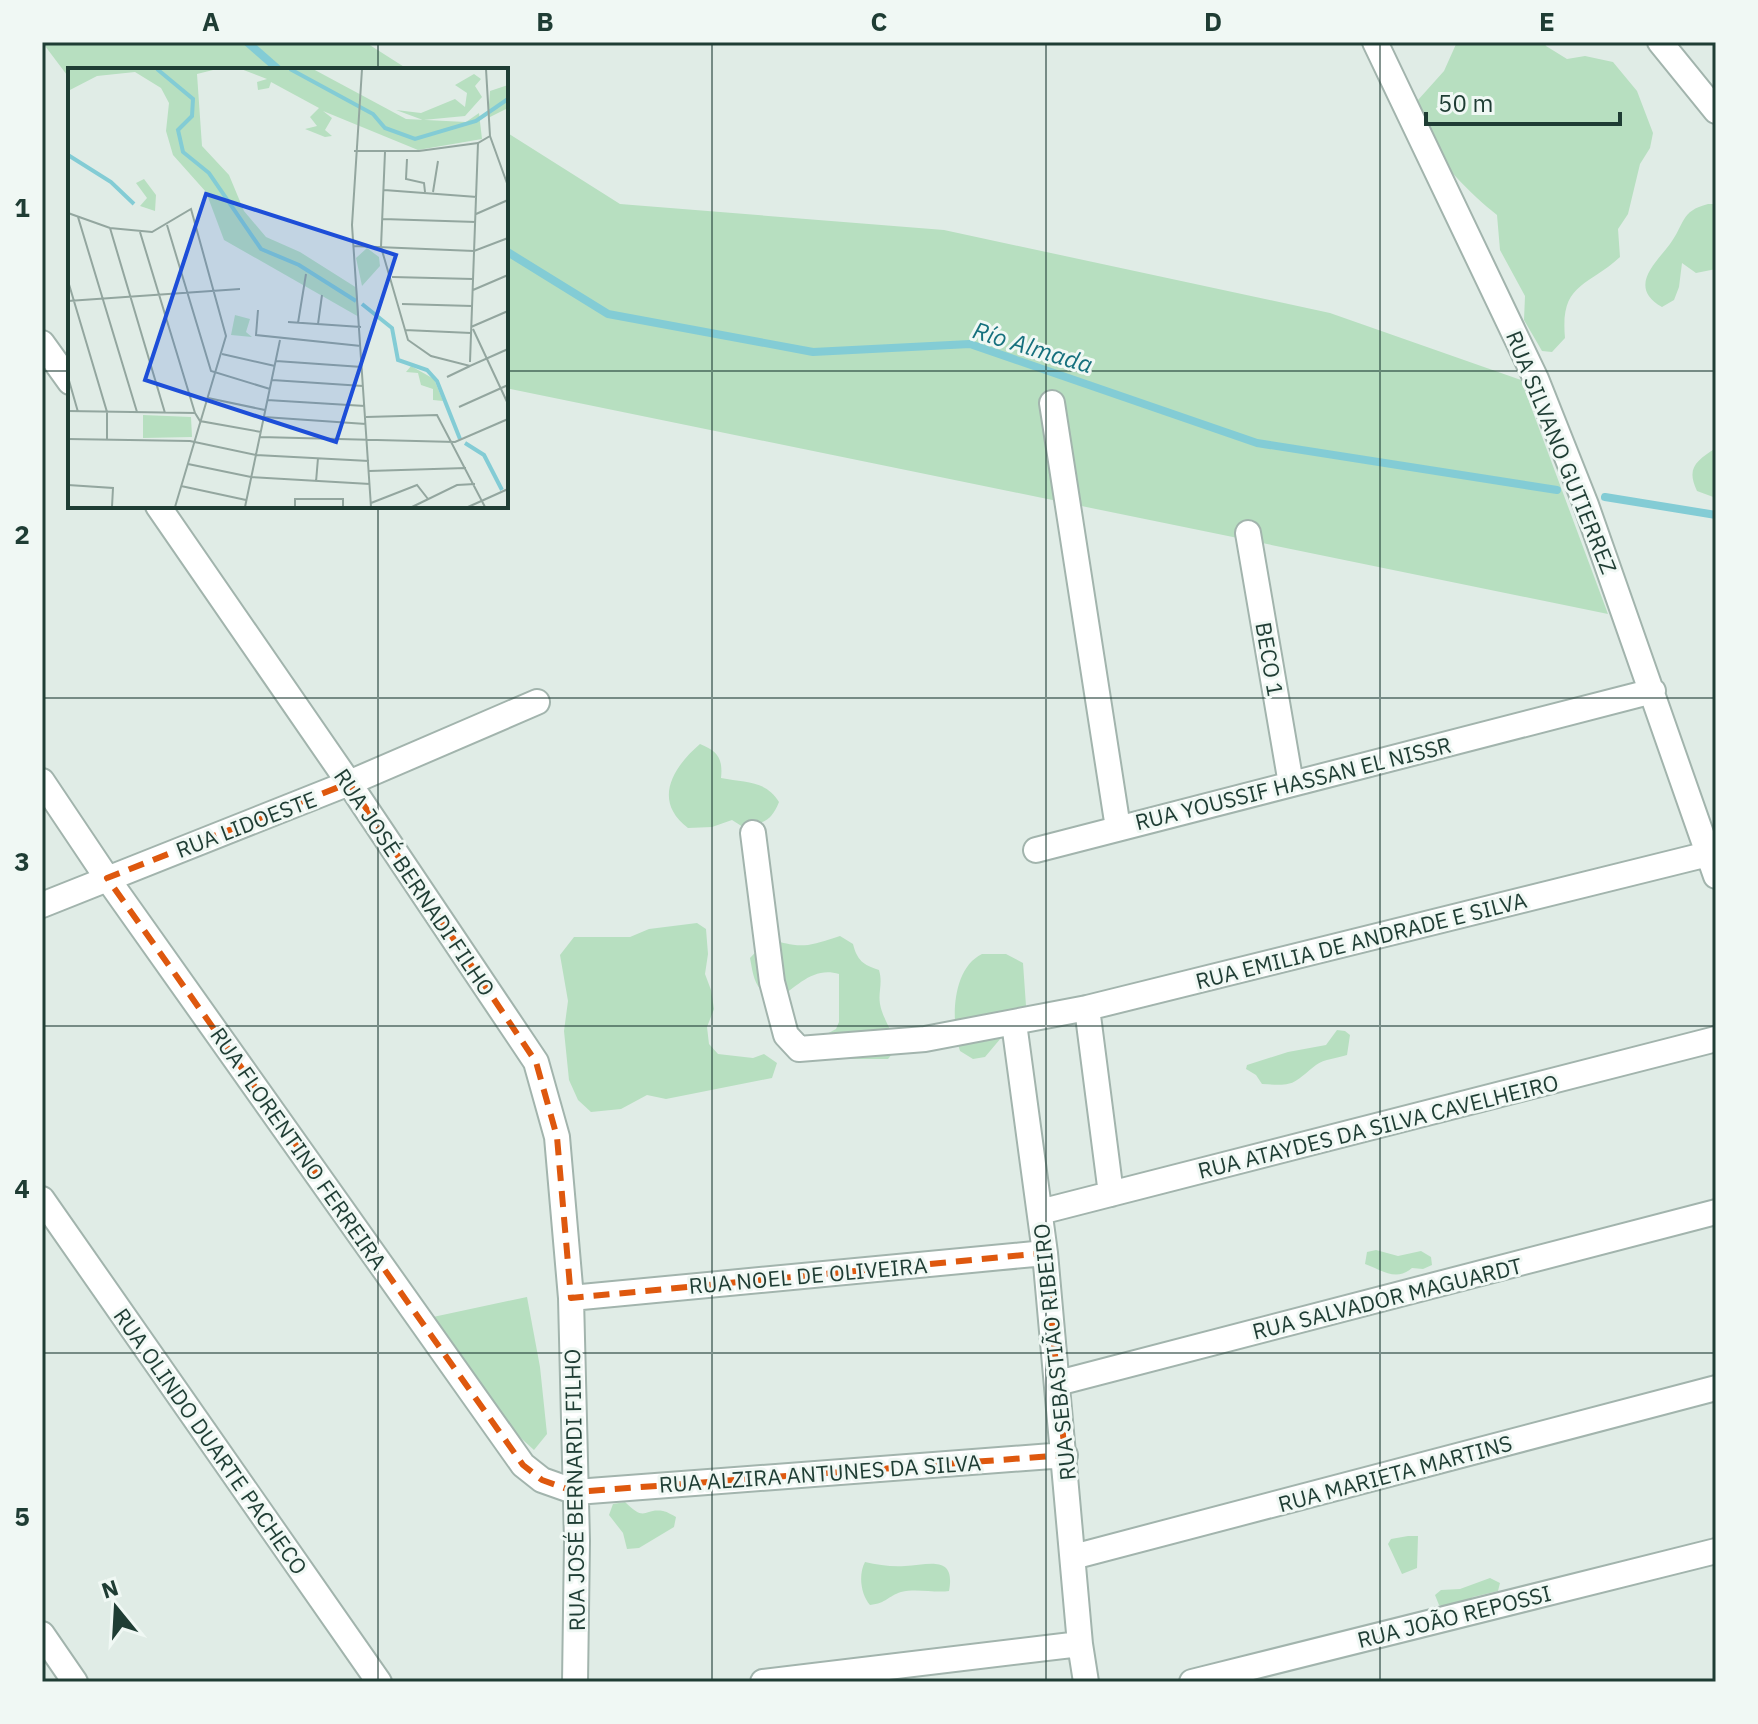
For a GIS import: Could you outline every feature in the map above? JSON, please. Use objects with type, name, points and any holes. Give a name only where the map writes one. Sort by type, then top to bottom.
[{"type":"street","name":"RUA SILVANO GUTIERREZ","points":[[1375,42],[1536,379],[1586,505],[1712,865]]},
{"type":"street","points":[[1660,42],[1716,111]]},
{"type":"street","points":[[42,343],[68,379]]},
{"type":"street","name":"RUA YOUSSIF HASSAN EL NISSR","points":[[1052,403],[1118,828],[1653,691]]},
{"type":"street","name":"RUA JOSÉ BERNADI FILHO","points":[[159,508],[536,1062],[557,1137],[571,1298]]},
{"type":"street","name":"BECO 1","points":[[1248,533],[1291,784]]},
{"type":"street","name":"RUA LIDOESTE","points":[[42,905],[349,783],[537,702]]},
{"type":"street","name":"RUA FLORENTINO FERREIRA","points":[[42,781],[107,878],[523,1465],[542,1480],[576,1492]]},
{"type":"street","points":[[1036,850],[1118,828]]},
{"type":"street","name":"RUA EMILIA DE ANDRADE E SILVA","points":[[753,833],[772,982],[786,1035],[799,1049],[925,1039],[1014,1023],[1712,865]]},
{"type":"street","points":[[1087,1008],[1111,1194]]},
{"type":"street","name":"RUA SEBASTIÃO RIBEIRO","points":[[1014,1023],[1045,1253],[1086,1682]]},
{"type":"street","name":"RUA ATAYDES DA SILVA CAVELHEIRO","points":[[1040,1212],[1716,1039]]},
{"type":"street","name":"RUA OLINDO DUARTE PACHECO","points":[[42,1199],[379,1682]]},
{"type":"street","name":"RUA SALVADOR MAGUARDT","points":[[1058,1383],[1716,1212]]},
{"type":"street","name":"RUA NOEL DE OLIVEIRA","points":[[571,1298],[1045,1253]]},
{"type":"street","name":"RUA JOSÉ BERNARDI FILHO","points":[[571,1298],[576,1492],[575,1682]]},
{"type":"street","name":"RUA MARIETA MARTINS","points":[[1073,1557],[1716,1388]]},
{"type":"street","name":"RUA ALZIRA ANTUNES DA SILVA","points":[[576,1492],[1065,1455]]},
{"type":"street","name":"RUA JOÃO REPOSSI","points":[[1192,1682],[1716,1551]]},
{"type":"street","points":[[42,1634],[75,1682]]},
{"type":"street","points":[[763,1682],[1080,1644]]},
{"type":"highlighted area","points":[[349,783],[536,1062],[557,1137],[571,1298],[1045,1253],[1065,1455],[576,1492],[542,1480],[523,1465],[107,878]]},
{"type":"green space","points":[[42,42],[365,42],[406,68],[68,68],[68,76]]},
{"type":"green space","points":[[1457,42],[1544,42],[1567,59],[1585,56],[1613,62],[1637,91],[1653,133],[1650,148],[1640,164],[1628,214],[1618,229],[1620,257],[1571,296],[1565,320],[1565,338],[1552,352],[1542,351],[1524,320],[1525,296],[1500,250],[1497,215],[1466,188],[1446,165],[1422,127],[1418,100],[1444,71]]},
{"type":"green space","points":[[508,133],[620,204],[944,230],[1330,313],[1521,380],[1608,614],[508,388]]},
{"type":"green space","points":[[1708,204],[1716,204],[1716,269],[1696,273],[1682,263],[1674,300],[1662,307],[1647,292],[1647,276],[1688,214]]},
{"type":"green space","points":[[1716,448],[1716,498],[1697,491],[1693,471],[1698,461]]},
{"type":"green space","points":[[700,744],[718,756],[721,778],[761,786],[774,795],[779,802],[769,818],[743,827],[732,820],[712,827],[688,828],[677,818],[671,807],[670,784],[682,763]]},
{"type":"green space","points":[[697,923],[706,929],[708,954],[705,974],[714,1009],[707,1027],[709,1044],[718,1054],[753,1058],[764,1054],[777,1063],[772,1078],[666,1099],[647,1095],[621,1109],[591,1112],[578,1100],[569,1080],[564,1031],[568,1001],[560,955],[574,937],[630,937],[649,929]]},
{"type":"green space","points":[[840,936],[853,944],[862,961],[879,970],[880,1004],[896,1049],[888,1059],[837,1059],[820,1053],[821,1037],[836,1029],[839,1022],[839,974],[814,975],[778,999],[764,993],[755,979],[750,958],[766,944],[808,945]]},
{"type":"green space","points":[[982,954],[1006,954],[1023,963],[1026,1006],[1022,1019],[985,1057],[973,1059],[960,1051],[955,1026],[956,998],[964,972]]},
{"type":"green space","points":[[1337,1030],[1350,1035],[1347,1055],[1319,1063],[1292,1083],[1262,1084],[1256,1075],[1246,1069],[1247,1065],[1288,1052],[1326,1045]]},
{"type":"green space","points":[[1376,1250],[1398,1256],[1421,1251],[1431,1257],[1432,1265],[1389,1274],[1365,1264],[1367,1252]]},
{"type":"green space","points":[[527,1297],[540,1367],[547,1434],[534,1450],[502,1421],[433,1317]]},
{"type":"green space","points":[[625,1502],[637,1512],[663,1511],[676,1517],[674,1527],[639,1548],[627,1549],[623,1533],[609,1515],[613,1504]]},
{"type":"green space","points":[[1418,1536],[1417,1568],[1402,1574],[1388,1544],[1391,1539]]},
{"type":"green space","points":[[865,1562],[895,1566],[938,1564],[948,1571],[949,1591],[907,1591],[870,1605],[862,1585]]},
{"type":"green space","points":[[1490,1578],[1500,1583],[1498,1591],[1473,1597],[1450,1610],[1439,1605],[1435,1595],[1441,1590],[1460,1589]]},
{"type":"waterway","name":"Río Almada","points":[[247,42],[277,68]]},
{"type":"waterway","name":"Río Almada","points":[[508,252],[608,314],[813,352],[970,344],[1257,443],[1557,490]]},
{"type":"waterway","name":"Río Almada","points":[[1605,497],[1716,515]]}]
